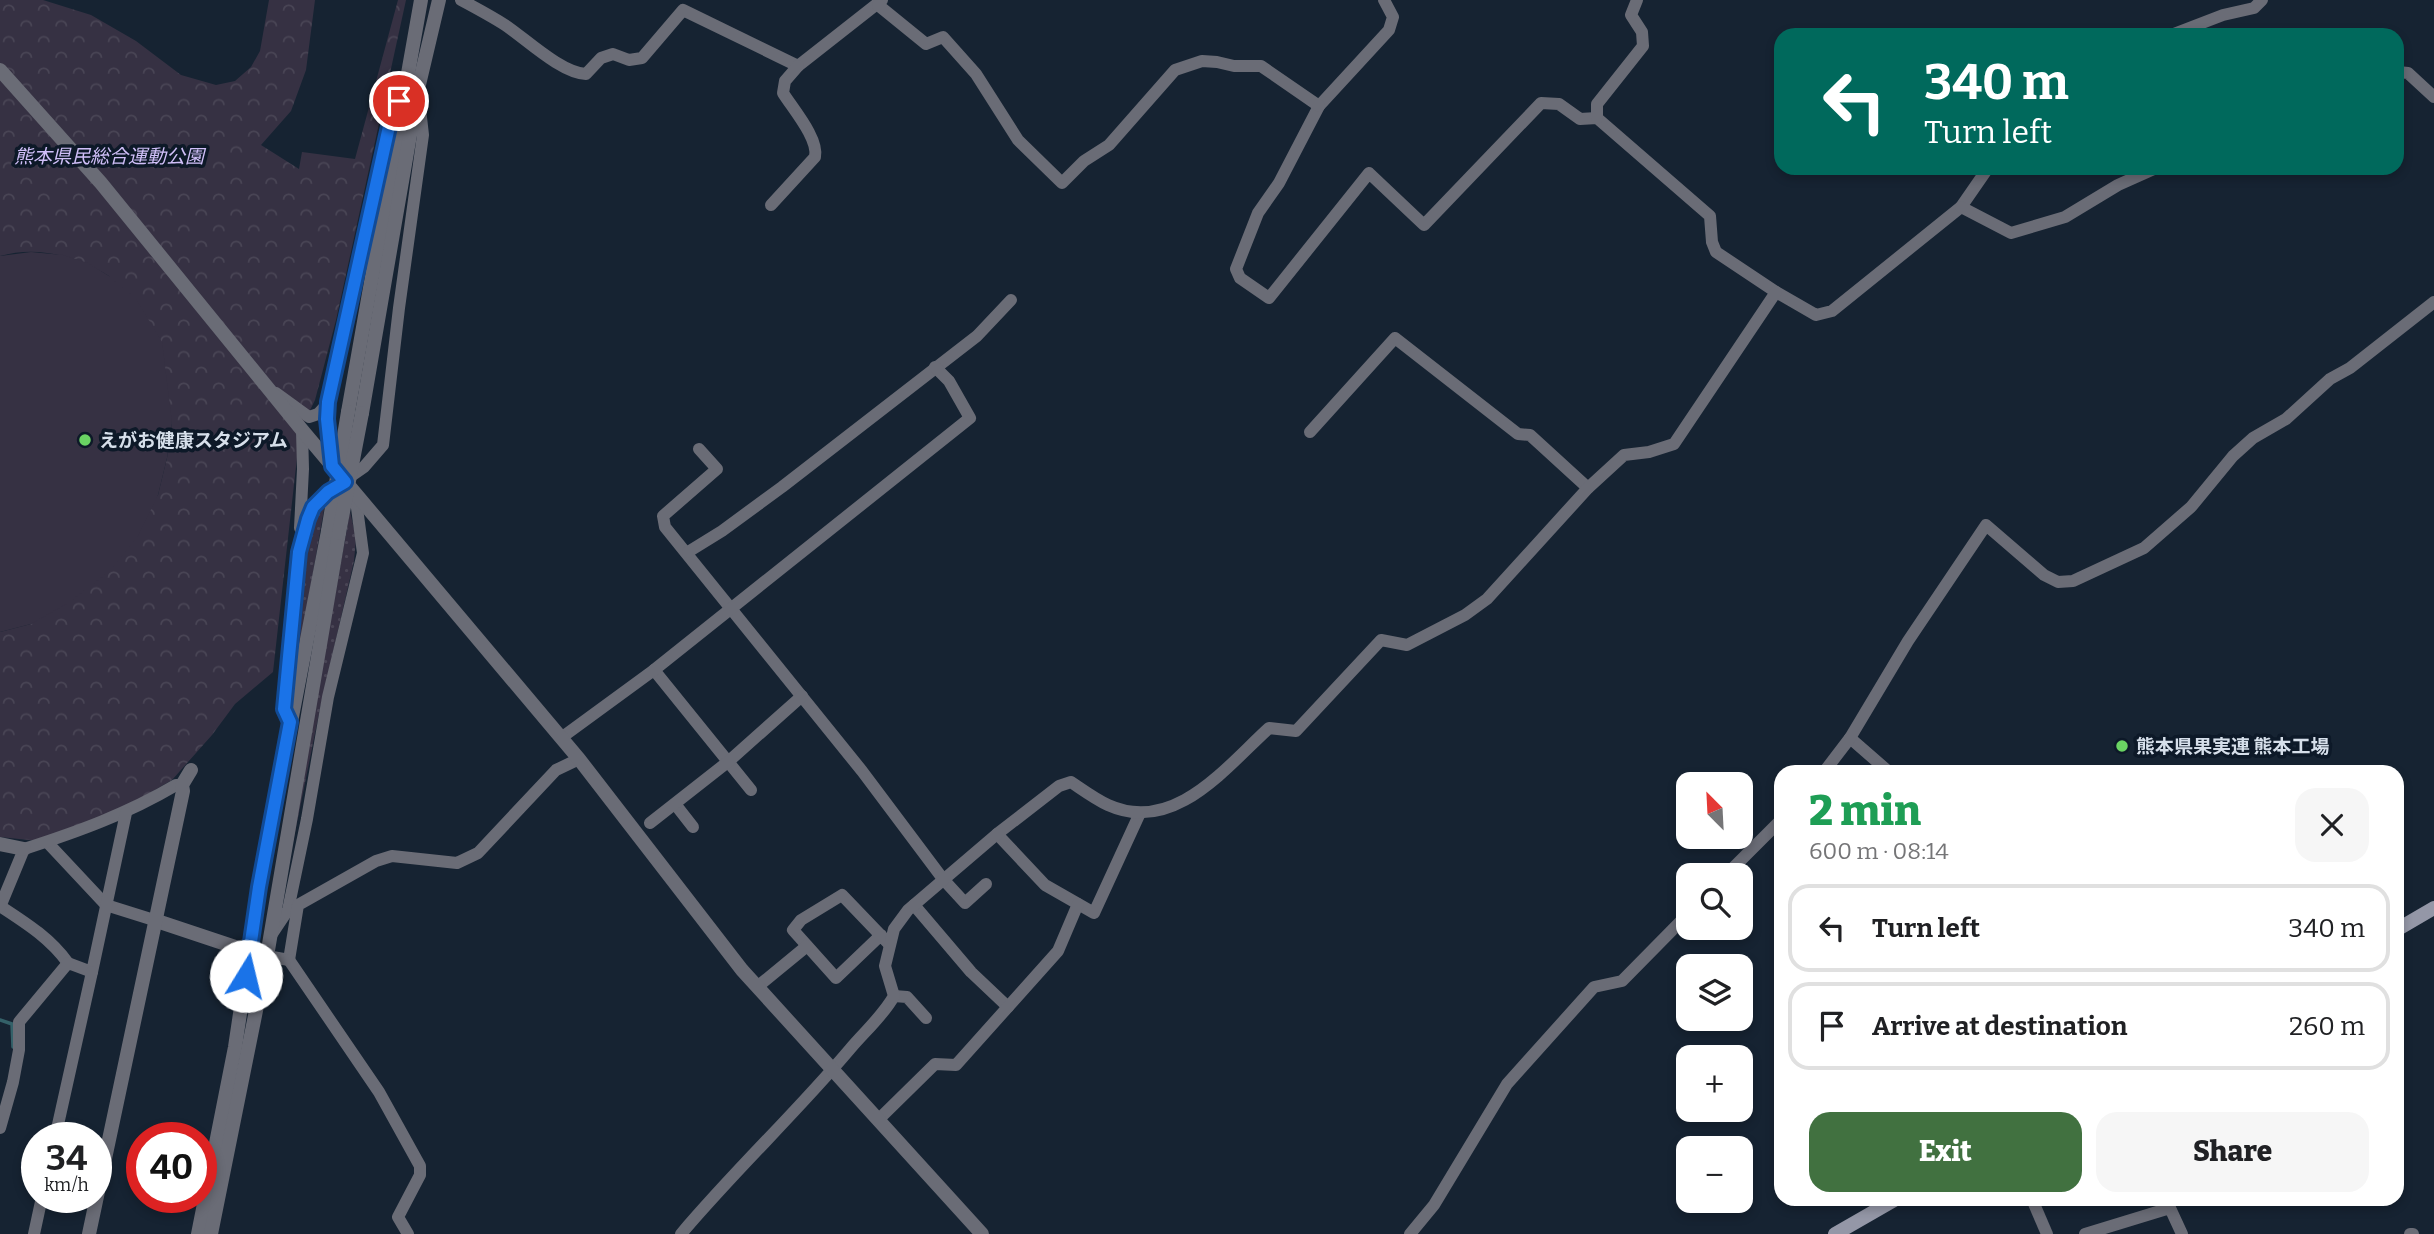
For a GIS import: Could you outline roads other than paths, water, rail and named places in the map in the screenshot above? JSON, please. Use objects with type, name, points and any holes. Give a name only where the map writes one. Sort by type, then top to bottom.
[{"type":"main road","points":[[2404,926],[2434,908]]},
{"type":"main road","points":[[1835,1234],[1884,1206]]},
{"type":"street","points":[[211,1234],[267,956],[333,532],[412,89],[421,0]]},
{"type":"street","points":[[332,466],[328,402],[392,113],[412,89],[439,0]]},
{"type":"street","points":[[461,0],[502,23],[559,64],[578,74],[586,74],[601,58],[614,54],[629,60],[642,58],[682,10],[799,66]]},
{"type":"street","points":[[1384,0],[1393,18],[1389,30],[1319,106],[1279,183],[1258,213],[1236,268],[1240,278],[1269,298],[1369,173],[1424,225],[1541,103],[1559,104],[1580,119],[1597,118],[1710,216],[1712,242],[1716,252],[1816,315],[1832,311],[1961,206],[1983,175]]},
{"type":"street","points":[[1597,118],[1597,104],[1643,46],[1642,32],[1632,15],[1637,0]]},
{"type":"street","points":[[2189,28],[2223,15],[2254,8],[2262,0]]},
{"type":"street","points":[[771,205],[815,158],[816,152],[808,131],[783,93],[785,81],[799,66],[880,2],[926,44],[943,37],[976,74],[1018,140],[1062,183],[1084,161],[1109,145],[1175,70],[1202,61],[1234,66],[1261,66],[1319,106]]},
{"type":"street","points":[[0,70],[101,183],[302,430],[561,737],[757,986],[982,1234]]},
{"type":"street","points":[[2404,73],[2408,73],[2434,97]]},
{"type":"street","points":[[299,552],[313,507],[328,492],[350,487],[383,446],[423,135],[412,89]]},
{"type":"street","points":[[1961,206],[2011,233],[2065,217],[2118,185],[2140,175]]},
{"type":"street","points":[[681,1234],[711,1198],[887,1009],[894,996],[885,966],[885,940],[842,895],[801,920],[793,930],[836,978],[885,940],[914,905],[943,879],[1059,786],[1071,782],[1110,806],[1140,813],[1175,807],[1198,793],[1269,728],[1296,731],[1381,640],[1407,645],[1465,615],[1487,600],[1588,488],[1624,455],[1649,452],[1674,444],[1776,292]]},
{"type":"street","points":[[688,552],[782,487],[977,336],[1011,300]]},
{"type":"street","points":[[1829,765],[1850,738],[1908,640],[1986,525],[2044,575],[2058,582],[2073,581],[2144,548],[2191,507],[2233,456],[2253,438],[2286,419],[2330,379],[2350,368],[2434,302]]},
{"type":"street","points":[[1310,432],[1395,338],[1518,434],[1530,436],[1588,488]]},
{"type":"street","points":[[561,737],[654,670],[970,418],[949,381],[935,367]]},
{"type":"street","points":[[267,387],[309,417],[318,414],[328,402]]},
{"type":"street","points":[[290,722],[284,709],[299,552],[302,430]]},
{"type":"street","points":[[699,449],[716,469],[663,516],[665,527],[688,552],[862,771],[943,879],[965,903],[986,884]]},
{"type":"street","points":[[270,937],[288,910],[328,697],[363,553],[360,519],[350,487]]},
{"type":"street","points":[[198,1234],[235,1046],[259,887],[290,722],[333,532]]},
{"type":"street","points":[[654,670],[751,790]]},
{"type":"street","points":[[650,823],[729,761],[802,696]]},
{"type":"street","points":[[1850,738],[1881,765]]},
{"type":"street","points":[[408,1234],[398,1217],[420,1175],[420,1166],[379,1092],[289,960],[298,905],[376,861],[393,856],[457,863],[478,853],[556,770],[579,759]]},
{"type":"street","points":[[89,1234],[157,921],[182,785],[191,770]]},
{"type":"street","points":[[0,844],[24,849],[74,834],[126,813],[176,785],[182,785]]},
{"type":"street","points":[[675,803],[693,827]]},
{"type":"street","points":[[59,1122],[126,813]]},
{"type":"street","points":[[997,834],[1045,885],[1094,913],[1140,813]]},
{"type":"street","points":[[1738,863],[1774,827]]},
{"type":"street","points":[[47,842],[106,905],[250,953],[289,960]]},
{"type":"street","points":[[24,849],[0,907],[39,932],[59,950],[68,963],[92,972]]},
{"type":"street","points":[[878,1120],[935,1064],[956,1065],[1058,951],[1078,904]]},
{"type":"street","points":[[914,905],[971,972],[1008,1007]]},
{"type":"street","points":[[1410,1234],[1433,1205],[1507,1084],[1594,987],[1622,981],[1676,926]]},
{"type":"street","points":[[757,986],[807,946]]},
{"type":"street","points":[[0,1128],[19,1050],[19,1022],[68,963]]},
{"type":"street","points":[[894,996],[907,997],[926,1018]]},
{"type":"street","points":[[2035,1206],[2047,1234]]},
{"type":"street","points":[[2085,1234],[2170,1208],[2182,1234]]},
{"type":"street","points":[[34,1234],[39,1213]]},
{"type":"waterway","points":[[0,1020],[12,1024],[13,1047]]},
{"type":"place","name":"えがお健康スタジアム","points":[[85,440]]},
{"type":"place","name":"熊本県果実連 熊本工場","points":[[2122,746]]},
{"type":"park label","name":"熊本県民総合運動公園","points":[[109,156]]}]
